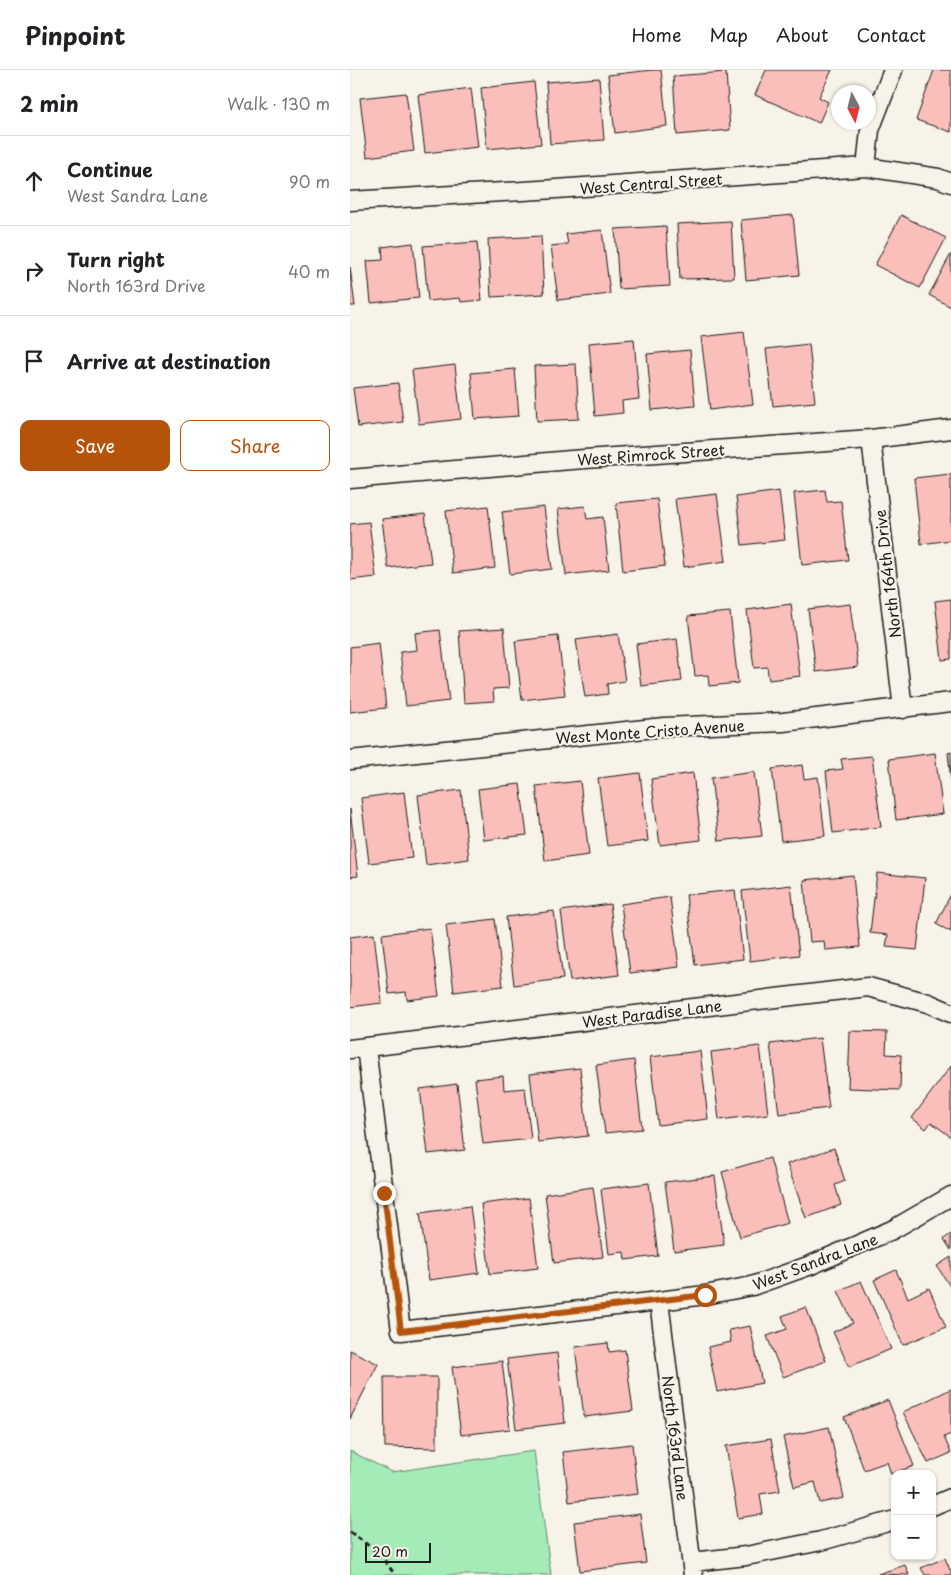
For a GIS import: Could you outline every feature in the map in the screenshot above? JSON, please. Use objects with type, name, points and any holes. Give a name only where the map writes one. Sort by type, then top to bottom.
[{"type":"street","points":[[866,167],[870,130],[893,70]]},
{"type":"street","name":"West Central Street","points":[[350,201],[556,189],[866,167],[938,178],[951,183]]},
{"type":"street","name":"West Rimrock Street","points":[[350,479],[571,460],[871,439],[951,429]]},
{"type":"street","name":"North 164th Drive","points":[[871,439],[903,708]]},
{"type":"street","name":"West Monte Cristo Avenue","points":[[350,760],[664,727],[783,722],[951,702]]},
{"type":"street","name":"West Paradise Lane","points":[[358,1048],[868,987],[928,1002],[951,1013]]},
{"type":"street","name":"West Sandra Lane","points":[[358,1048],[401,1331],[659,1301],[752,1286],[811,1265],[892,1230],[951,1196]]},
{"type":"street","name":"North 163rd Lane","points":[[659,1301],[693,1569]]},
{"type":"street","points":[[936,1504],[951,1498]]},
{"type":"street","points":[[693,1569],[821,1541],[891,1521]]},
{"type":"path","points":[[350,1532],[380,1554],[395,1575]]},
{"type":"green space","points":[[350,1451],[392,1472],[534,1451],[551,1575],[350,1575]]},
{"type":"building","points":[[661,70],[667,126],[615,133],[608,75]]},
{"type":"building","points":[[766,70],[832,70],[819,97],[828,102],[819,123],[755,95]]},
{"type":"building","points":[[934,70],[951,70],[951,132],[916,120]]},
{"type":"building","points":[[726,72],[730,130],[677,135],[673,76]]},
{"type":"building","points":[[599,78],[604,140],[550,144],[546,82]]},
{"type":"building","points":[[534,82],[541,144],[487,149],[481,88]]},
{"type":"building","points":[[471,88],[478,147],[425,153],[418,95]]},
{"type":"building","points":[[406,93],[414,151],[367,157],[360,98]]},
{"type":"building","points":[[793,215],[799,275],[746,280],[741,220]]},
{"type":"building","points":[[901,215],[946,238],[920,288],[875,265]]},
{"type":"building","points":[[731,221],[734,278],[680,279],[677,224]]},
{"type":"building","points":[[666,226],[670,286],[619,289],[615,229]]},
{"type":"building","points":[[602,230],[610,294],[558,300],[551,246],[568,244],[566,234]]},
{"type":"building","points":[[541,236],[544,294],[491,297],[488,239]]},
{"type":"building","points":[[477,242],[482,300],[461,302],[460,298],[428,301],[423,246]]},
{"type":"building","points":[[413,243],[419,298],[371,303],[367,261],[383,260],[382,247]]},
{"type":"building","points":[[951,254],[951,307],[929,295]]},
{"type":"building","points":[[350,267],[355,306],[350,306]]},
{"type":"building","points":[[744,332],[753,404],[710,410],[701,337]]},
{"type":"building","points":[[634,339],[639,399],[622,401],[623,413],[595,416],[589,343]]},
{"type":"building","points":[[809,344],[815,402],[773,406],[766,349]]},
{"type":"building","points":[[690,350],[695,406],[652,410],[647,354]]},
{"type":"building","points":[[576,364],[579,419],[537,421],[534,366]]},
{"type":"building","points":[[455,365],[461,419],[419,424],[412,370]]},
{"type":"building","points":[[515,369],[519,416],[475,419],[471,373]]},
{"type":"building","points":[[398,383],[403,422],[358,427],[353,388]]},
{"type":"building","points":[[951,474],[951,540],[921,544],[914,478]]},
{"type":"building","points":[[825,490],[827,502],[841,501],[848,560],[802,565],[794,493]]},
{"type":"building","points":[[779,491],[785,540],[742,545],[736,497]]},
{"type":"building","points":[[717,494],[726,561],[684,567],[675,499]]},
{"type":"building","points":[[657,499],[665,566],[623,571],[616,503]]},
{"type":"building","points":[[488,506],[495,568],[453,573],[446,511]]},
{"type":"building","points":[[585,506],[587,519],[603,517],[609,570],[566,575],[558,509]]},
{"type":"building","points":[[544,507],[552,569],[510,574],[502,512]]},
{"type":"building","points":[[425,514],[431,563],[388,568],[382,519]]},
{"type":"building","points":[[369,522],[376,577],[350,580],[350,524]]},
{"type":"building","points":[[951,599],[951,659],[942,660],[935,601]]},
{"type":"building","points":[[791,604],[800,676],[769,680],[767,667],[754,668],[747,610]]},
{"type":"building","points":[[850,604],[858,667],[816,672],[808,609]]},
{"type":"building","points":[[730,612],[738,683],[709,686],[708,675],[695,676],[688,616]]},
{"type":"building","points":[[504,628],[509,688],[493,689],[494,701],[464,703],[459,631]]},
{"type":"building","points":[[440,630],[449,701],[406,706],[400,652],[417,650],[415,633]]},
{"type":"building","points":[[618,634],[625,681],[607,684],[608,694],[585,697],[576,640]]},
{"type":"building","points":[[558,636],[565,695],[522,700],[515,641]]},
{"type":"building","points":[[677,639],[682,681],[641,686],[636,644]]},
{"type":"building","points":[[379,643],[386,708],[350,712],[350,647]]},
{"type":"building","points":[[951,752],[951,781],[948,753]]},
{"type":"building","points":[[935,753],[943,814],[896,820],[889,759]]},
{"type":"building","points":[[872,756],[881,827],[833,833],[826,771],[843,769],[841,759]]},
{"type":"building","points":[[802,765],[804,779],[818,777],[825,836],[781,841],[772,769]]},
{"type":"building","points":[[754,772],[762,836],[719,841],[711,778]]},
{"type":"building","points":[[640,773],[648,841],[607,846],[598,778]]},
{"type":"building","points":[[693,773],[701,840],[660,845],[651,779]]},
{"type":"building","points":[[580,781],[589,855],[545,861],[536,786]]},
{"type":"building","points":[[520,784],[527,835],[484,840],[478,789]]},
{"type":"building","points":[[461,790],[469,859],[426,865],[418,795]]},
{"type":"building","points":[[404,792],[412,858],[369,863],[361,798]]},
{"type":"building","points":[[350,809],[358,876],[350,877]]},
{"type":"building","points":[[877,873],[925,878],[917,950],[886,947],[888,935],[870,933]]},
{"type":"building","points":[[853,875],[860,947],[825,950],[824,941],[810,942],[804,880]]},
{"type":"building","points":[[791,885],[799,955],[750,961],[742,891]]},
{"type":"building","points":[[735,890],[743,959],[695,965],[686,895]]},
{"type":"building","points":[[951,894],[951,932],[936,924]]},
{"type":"building","points":[[670,897],[679,967],[630,973],[621,904]]},
{"type":"building","points":[[610,904],[619,975],[570,981],[561,911]]},
{"type":"building","points":[[554,911],[563,979],[514,985],[506,917]]},
{"type":"building","points":[[495,919],[503,986],[454,992],[446,925]]},
{"type":"building","points":[[430,928],[439,996],[407,1000],[406,992],[389,994],[382,934]]},
{"type":"building","points":[[374,934],[382,1003],[350,1007],[350,937]]},
{"type":"building","points":[[850,1031],[887,1032],[886,1054],[901,1055],[900,1090],[848,1088]]},
{"type":"building","points":[[820,1038],[829,1108],[779,1114],[770,1044]]},
{"type":"building","points":[[760,1046],[768,1114],[719,1120],[711,1052]]},
{"type":"building","points":[[700,1051],[708,1119],[658,1125],[650,1057]]},
{"type":"building","points":[[634,1060],[642,1129],[605,1133],[596,1065]]},
{"type":"building","points":[[951,1066],[951,1137],[931,1122],[926,1129],[912,1118]]},
{"type":"building","points":[[580,1068],[588,1136],[538,1142],[530,1074]]},
{"type":"building","points":[[503,1076],[504,1090],[525,1088],[531,1139],[483,1144],[475,1079]]},
{"type":"building","points":[[457,1084],[465,1150],[428,1154],[420,1089]]},
{"type":"building","points":[[834,1148],[845,1181],[835,1185],[841,1205],[806,1218],[787,1164]]},
{"type":"building","points":[[770,1158],[788,1223],[740,1237],[722,1172]]},
{"type":"building","points":[[715,1176],[724,1245],[674,1251],[665,1182]]},
{"type":"building","points":[[649,1183],[658,1256],[625,1260],[624,1252],[609,1254],[601,1189]]},
{"type":"building","points":[[593,1187],[603,1257],[554,1263],[545,1194]]},
{"type":"building","points":[[529,1198],[538,1268],[490,1274],[481,1204]]},
{"type":"building","points":[[470,1206],[479,1273],[429,1280],[420,1213]]},
{"type":"building","points":[[951,1234],[951,1250],[944,1239]]},
{"type":"building","points":[[951,1257],[951,1288],[937,1266]]},
{"type":"building","points":[[896,1270],[908,1298],[929,1288],[946,1327],[903,1345],[874,1280]]},
{"type":"building","points":[[861,1281],[891,1349],[849,1367],[833,1332],[853,1323],[838,1291]]},
{"type":"building","points":[[806,1307],[826,1361],[783,1377],[767,1336],[787,1329],[782,1316]]},
{"type":"building","points":[[750,1326],[762,1383],[717,1392],[708,1347],[731,1342],[729,1330]]},
{"type":"building","points":[[608,1343],[609,1352],[625,1350],[633,1411],[584,1417],[575,1347]]},
{"type":"building","points":[[350,1350],[378,1364],[350,1419]]},
{"type":"building","points":[[557,1353],[565,1423],[516,1429],[507,1359]]},
{"type":"building","points":[[502,1361],[510,1429],[461,1435],[452,1367]]},
{"type":"building","points":[[384,1377],[437,1377],[437,1448],[385,1447]]},
{"type":"building","points":[[951,1389],[951,1434],[944,1437],[951,1453],[928,1463],[903,1412]]},
{"type":"building","points":[[888,1400],[914,1466],[902,1470],[891,1470],[891,1474],[887,1462],[864,1470],[844,1417]]},
{"type":"building","points":[[829,1427],[844,1498],[820,1503],[815,1482],[794,1487],[783,1437]]},
{"type":"building","points":[[771,1439],[780,1491],[760,1494],[763,1514],[738,1518],[726,1446]]},
{"type":"building","points":[[632,1444],[638,1494],[569,1502],[563,1452]]},
{"type":"building","points":[[640,1514],[646,1563],[580,1571],[574,1522]]},
{"type":"building","points":[[945,1558],[951,1570],[951,1575],[925,1575],[921,1568]]},
{"type":"building","points":[[905,1565],[909,1575],[878,1574]]},
{"type":"route","points":[[384,1193],[401,1331],[705,1295]]}]
